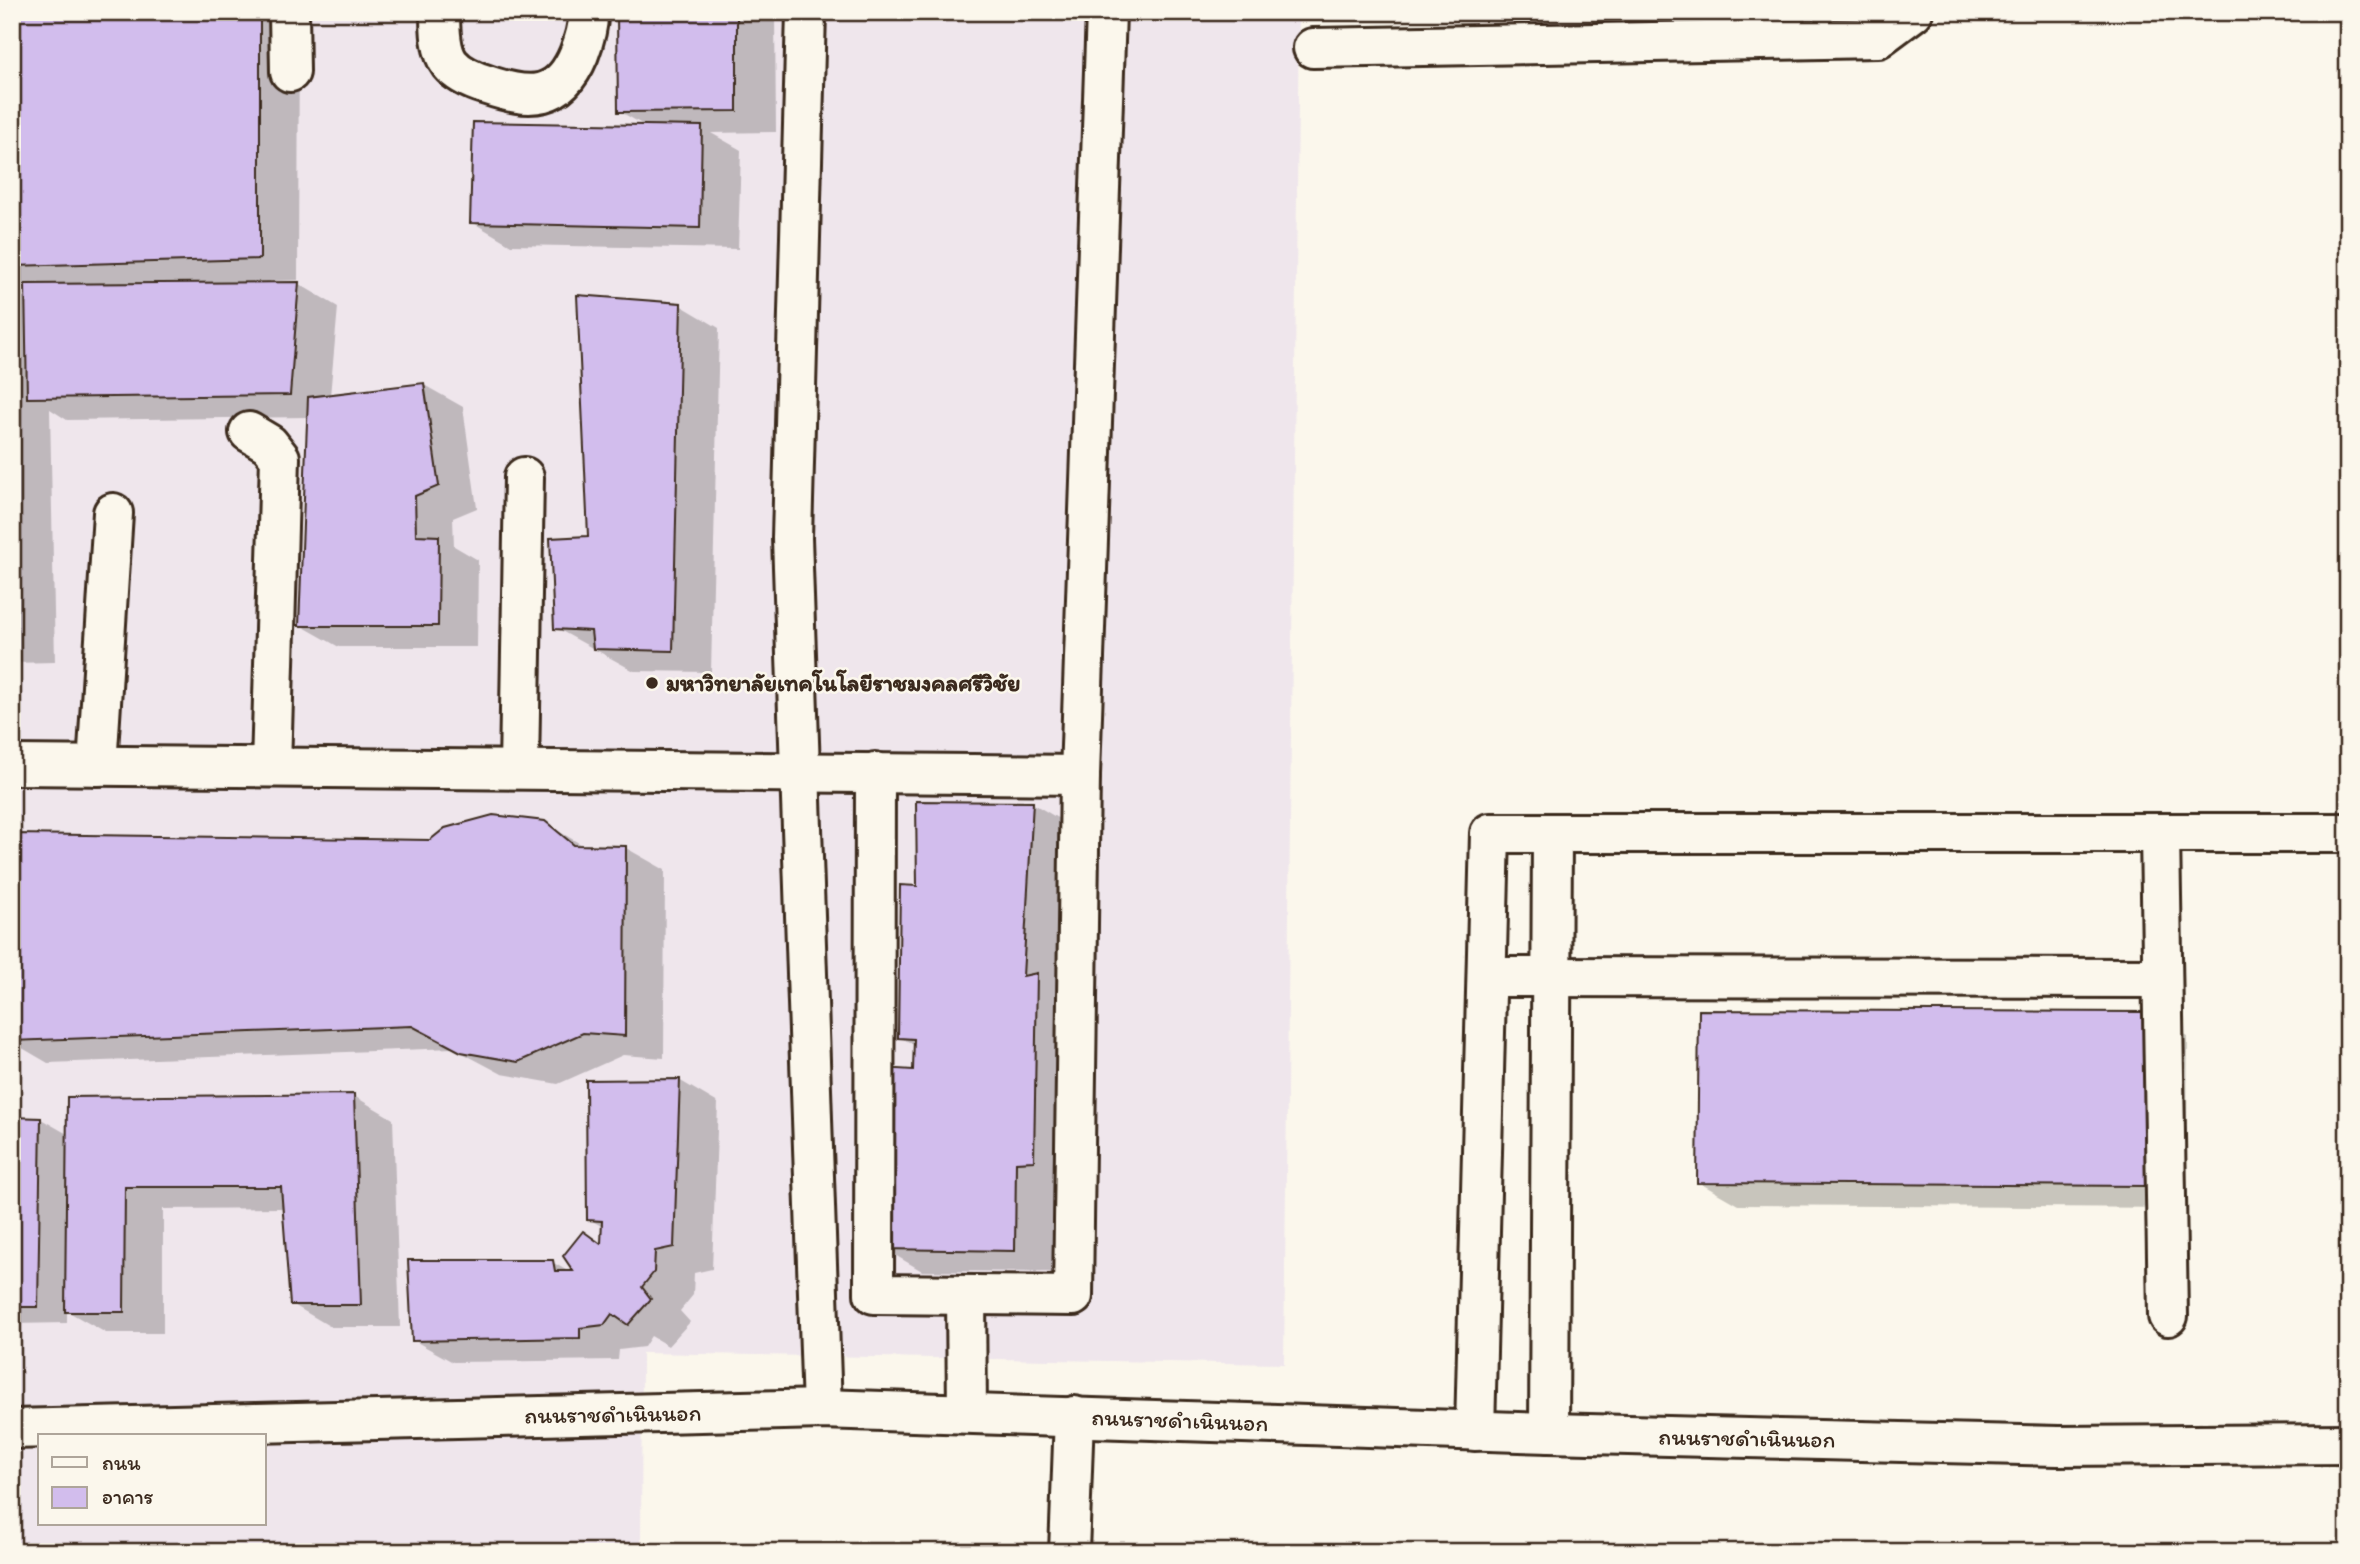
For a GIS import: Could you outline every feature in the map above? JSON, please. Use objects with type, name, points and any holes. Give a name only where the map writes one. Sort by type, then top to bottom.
[{"type":"street","points":[[289,12],[290,72]]},
{"type":"street","points":[[440,12],[442,44],[449,63],[464,76],[516,93],[549,92],[566,79],[580,49],[589,19],[588,12]]},
{"type":"street","points":[[806,12],[792,538],[822,1409]]},
{"type":"street","points":[[875,772],[874,1294],[1073,1296],[1080,775],[1106,12]]},
{"type":"street","points":[[1312,48],[1878,38],[1913,12]]},
{"type":"street","points":[[249,432],[269,444],[280,458],[271,767]]},
{"type":"street","points":[[519,769],[524,477]]},
{"type":"street","points":[[97,766],[113,513]]},
{"type":"street","points":[[12,765],[1080,775]]},
{"type":"street","points":[[1475,1431],[1490,833],[2348,833]]},
{"type":"street","points":[[1549,1433],[1552,834]]},
{"type":"street","points":[[2160,835],[2168,1316]]},
{"type":"street","points":[[1487,977],[2162,978]]},
{"type":"street","points":[[967,1295],[967,1413]]},
{"type":"street","name":"ถนนราชดำเนินนอก","points":[[12,1429],[822,1409],[1475,1431],[2132,1447],[2223,1443],[2348,1444]]},
{"type":"street","points":[[1069,1552],[1074,1416]]},
{"type":"shaded area","name":"มหาวิทยาลัยเทคโนโลยีราชมงคลศรีวิชัย","points":[[12,12],[1299,12],[1284,1364],[642,1353],[641,1552],[12,1552]]},
{"type":"building","points":[[12,12],[260,12],[260,259],[12,266]]},
{"type":"building","points":[[617,12],[737,12],[737,111],[618,112]]},
{"type":"building","points":[[473,122],[702,126],[700,228],[470,223]]},
{"type":"building","points":[[299,282],[290,395],[27,398],[25,284]]},
{"type":"building","points":[[577,295],[681,303],[673,651],[593,649],[591,631],[554,629],[550,538],[588,536]]},
{"type":"building","points":[[424,383],[439,486],[415,496],[416,535],[439,536],[438,626],[299,626],[308,397]]},
{"type":"building","points":[[12,433],[16,640],[12,640]]},
{"type":"building","points":[[916,801],[1033,802],[1023,976],[1037,973],[1034,1161],[1016,1162],[1015,1251],[882,1249],[881,1068],[913,1070],[914,1039],[898,1038],[900,885],[917,886]]},
{"type":"building","points":[[493,815],[545,821],[574,845],[626,846],[625,1036],[583,1033],[518,1062],[461,1052],[412,1026],[12,1041],[14,834],[430,840],[445,828]]},
{"type":"building","points":[[1699,1010],[2149,1012],[2147,1186],[1697,1183]]},
{"type":"building","points":[[680,1079],[674,1247],[655,1251],[654,1272],[642,1287],[651,1299],[628,1325],[612,1314],[604,1325],[580,1328],[580,1338],[412,1341],[408,1260],[553,1260],[555,1271],[573,1271],[563,1256],[583,1231],[601,1244],[602,1221],[587,1220],[586,1080]]},
{"type":"building","points":[[354,1094],[361,1305],[290,1305],[281,1187],[125,1187],[124,1312],[65,1312],[67,1097]]},
{"type":"building","points":[[12,1117],[41,1118],[38,1307],[12,1307]]},
{"type":"place","name":"มหาวิทยาลัยเทคโนโลยีราชมงคลศรีวิชัย","points":[[652,683]]}]
